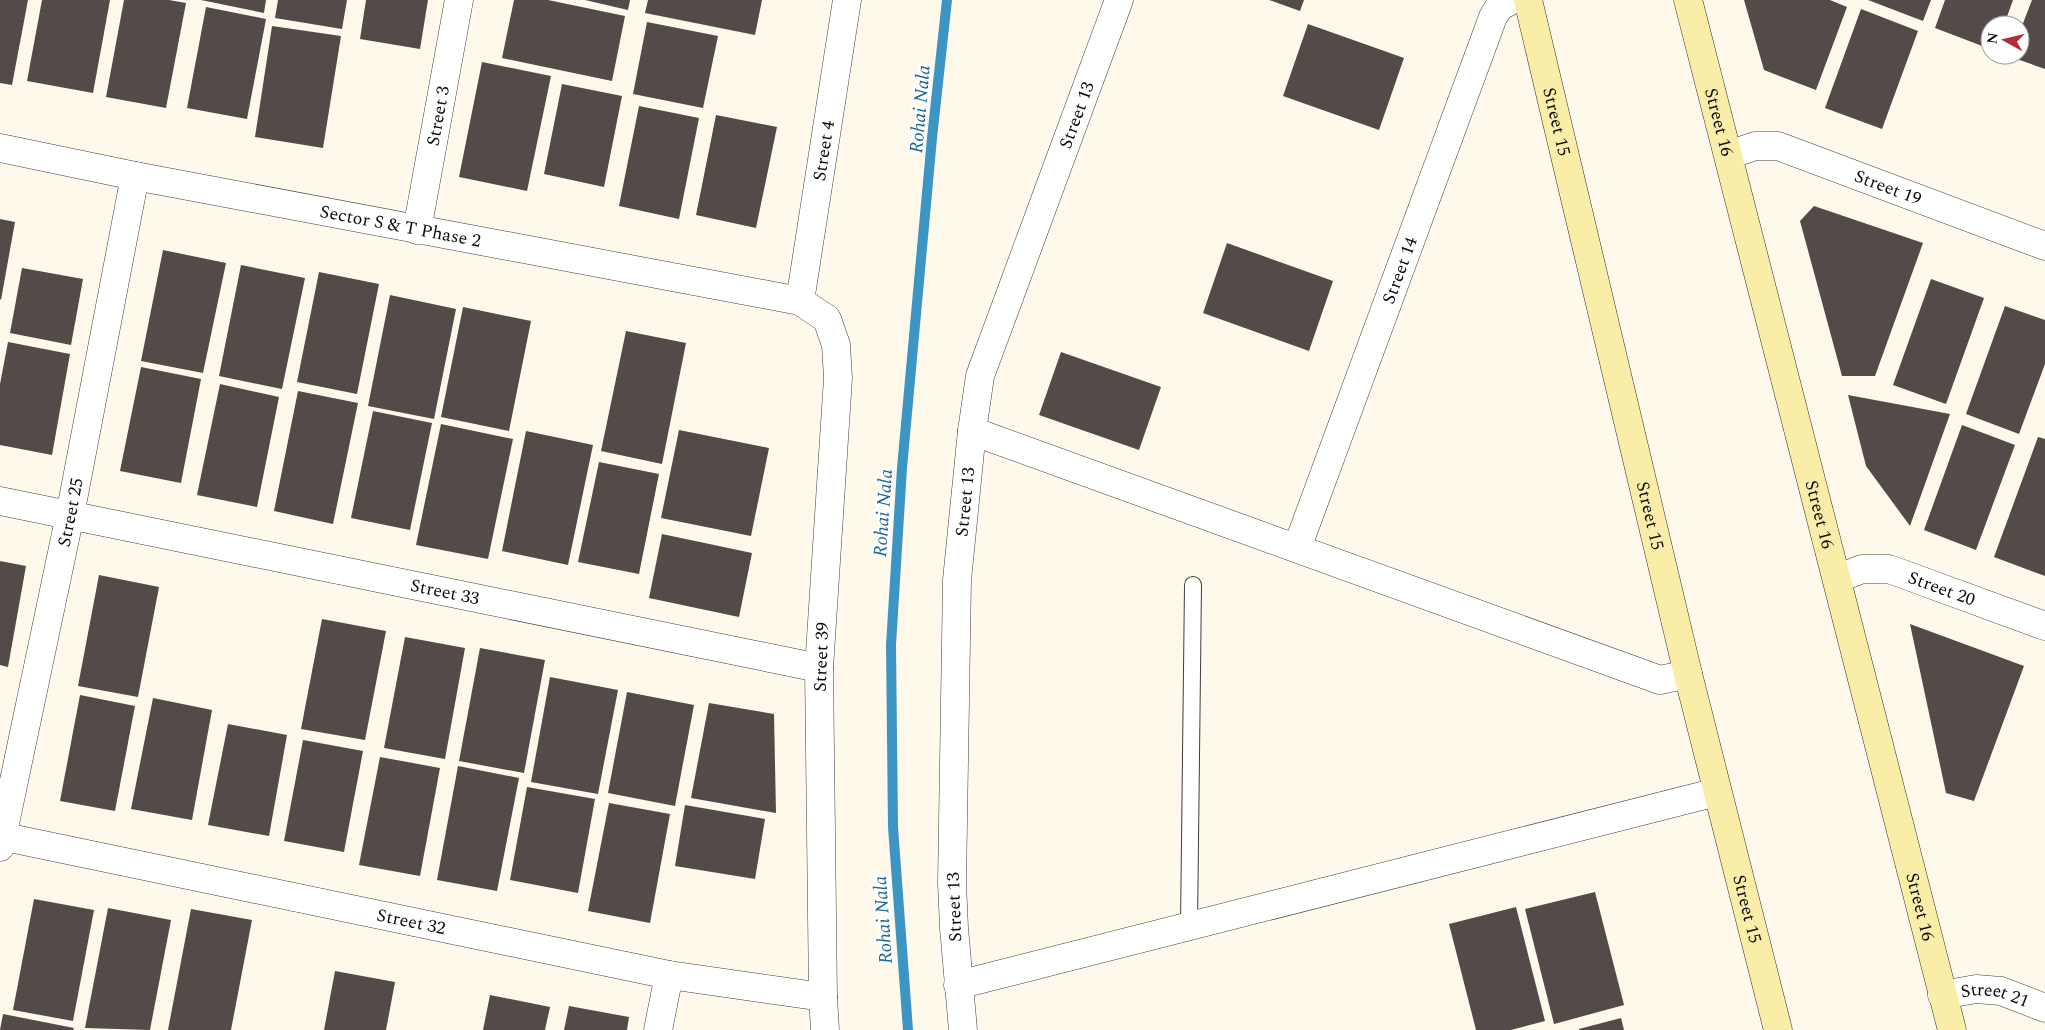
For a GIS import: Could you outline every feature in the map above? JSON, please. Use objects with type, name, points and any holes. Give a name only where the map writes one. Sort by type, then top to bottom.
[{"type":"street","name":"Street 3","points":[[417,230],[459,0]]},
{"type":"street","name":"Street 4","points":[[800,301],[847,0]]},
{"type":"street","name":"Street 13","points":[[963,1030],[958,984],[952,883],[956,580],[972,431],[980,376],[1119,0]]},
{"type":"street","name":"Street 14","points":[[1297,548],[1493,17],[1499,7],[1512,0]]},
{"type":"street","name":"Street 15","points":[[1528,0],[1688,674],[1778,1030]]},
{"type":"street","name":"Street 16","points":[[1688,0],[1838,579],[1952,1030]]},
{"type":"street","name":"Street 19","points":[[1729,155],[1755,146],[1778,146],[2045,246]]},
{"type":"street","name":"Sector S & T Phase 2","points":[[0,148],[417,230],[800,301]]},
{"type":"street","name":"Street 25","points":[[1,840],[70,515],[135,176]]},
{"type":"street","name":"Street 39","points":[[800,301],[827,319],[836,345],[838,378],[819,668],[825,1030]]},
{"type":"street","points":[[972,431],[1660,680],[1688,674]]},
{"type":"street","name":"Street 33","points":[[0,501],[819,668]]},
{"type":"street","name":"Street 20","points":[[1838,579],[1862,570],[1889,569],[2045,626]]},
{"type":"street","points":[[958,984],[1717,792]]},
{"type":"street","name":"Street 32","points":[[1,840],[669,975],[823,997]]},
{"type":"street","points":[[658,1030],[669,975]]},
{"type":"street","name":"Street 21","points":[[1942,995],[1976,989],[2001,992],[2045,1008]]},
{"type":"lane","points":[[1189,927],[1193,585]]},
{"type":"building","points":[[0,0],[28,0],[12,85],[0,83]]},
{"type":"building","points":[[42,0],[110,0],[93,93],[27,81]]},
{"type":"building","points":[[124,0],[169,0],[186,3],[166,108],[106,97]]},
{"type":"building","points":[[201,0],[266,0],[264,13]]},
{"type":"building","points":[[278,0],[347,0],[342,29],[275,18]]},
{"type":"building","points":[[366,0],[428,0],[420,49],[360,39]]},
{"type":"building","points":[[514,0],[548,0],[625,16],[612,81],[502,58]]},
{"type":"building","points":[[585,0],[630,0],[628,10]]},
{"type":"building","points":[[648,0],[762,0],[755,35],[645,13]]},
{"type":"building","points":[[1269,0],[1304,0],[1300,11]]},
{"type":"building","points":[[1744,0],[1830,0],[1847,7],[1816,90],[1764,70]]},
{"type":"building","points":[[1868,0],[1931,0],[1923,21]]},
{"type":"building","points":[[1945,0],[2013,0],[2008,15],[1980,15],[1980,45],[1935,28]]},
{"type":"building","points":[[2032,0],[2045,0],[2045,69],[2030,64],[2030,15],[2026,15]]},
{"type":"building","points":[[206,7],[266,19],[247,119],[187,108]]},
{"type":"building","points":[[1861,9],[1918,31],[1882,129],[1825,108]]},
{"type":"building","points":[[647,22],[718,36],[703,108],[633,94]]},
{"type":"building","points":[[1308,24],[1404,58],[1379,130],[1283,96]]},
{"type":"building","points":[[272,26],[341,36],[323,148],[255,137]]},
{"type":"building","points":[[482,62],[551,76],[527,191],[459,177]]},
{"type":"building","points":[[562,84],[622,96],[604,187],[544,174]]},
{"type":"building","points":[[639,106],[699,118],[679,219],[619,206]]},
{"type":"building","points":[[716,115],[777,127],[756,228],[696,215]]},
{"type":"building","points":[[1814,206],[1923,243],[1875,376],[1842,376],[1800,221]]},
{"type":"building","points":[[0,219],[15,222],[1,300],[0,299]]},
{"type":"building","points":[[1227,243],[1333,281],[1309,351],[1203,313]]},
{"type":"building","points":[[163,250],[226,263],[203,373],[141,361]]},
{"type":"building","points":[[241,265],[305,278],[282,389],[219,376]]},
{"type":"building","points":[[22,268],[83,279],[71,345],[10,333]]},
{"type":"building","points":[[319,272],[379,284],[357,394],[297,382]]},
{"type":"building","points":[[1931,279],[1984,298],[1946,404],[1893,385]]},
{"type":"building","points":[[390,295],[456,309],[434,419],[368,406]]},
{"type":"building","points":[[2005,306],[2045,320],[2045,364],[2019,434],[1966,414]]},
{"type":"building","points":[[463,307],[531,321],[509,431],[441,417]]},
{"type":"building","points":[[626,331],[686,343],[662,464],[601,451]]},
{"type":"building","points":[[8,342],[70,354],[52,455],[0,445],[0,384]]},
{"type":"building","points":[[1061,352],[1161,387],[1139,450],[1039,415]]},
{"type":"building","points":[[141,367],[201,379],[181,483],[120,471]]},
{"type":"building","points":[[220,384],[279,397],[257,507],[197,495]]},
{"type":"building","points":[[298,391],[358,403],[333,524],[274,511]]},
{"type":"building","points":[[1848,395],[1950,414],[1910,526],[1866,466]]},
{"type":"building","points":[[373,411],[432,423],[410,530],[351,518]]},
{"type":"building","points":[[441,424],[513,439],[488,559],[416,545]]},
{"type":"building","points":[[1962,425],[2015,445],[1976,550],[1924,530]]},
{"type":"building","points":[[679,430],[769,448],[751,536],[661,518]]},
{"type":"building","points":[[526,431],[593,445],[568,565],[502,551]]},
{"type":"building","points":[[2038,437],[2045,439],[2045,576],[1994,557]]},
{"type":"building","points":[[599,462],[659,474],[639,574],[578,562]]},
{"type":"building","points":[[662,534],[752,553],[739,617],[649,598]]},
{"type":"building","points":[[0,561],[26,566],[8,667],[0,665]]},
{"type":"building","points":[[99,575],[159,587],[138,697],[78,686]]},
{"type":"building","points":[[322,619],[386,631],[365,740],[301,729]]},
{"type":"building","points":[[1910,624],[2024,666],[1974,801],[1946,793]]},
{"type":"building","points":[[405,637],[465,648],[445,759],[384,748]]},
{"type":"building","points":[[480,648],[545,660],[524,773],[459,761]]},
{"type":"building","points":[[550,677],[618,690],[598,794],[531,782]]},
{"type":"building","points":[[627,692],[694,705],[675,806],[608,793]]},
{"type":"building","points":[[80,695],[135,706],[115,811],[60,801]]},
{"type":"building","points":[[153,698],[212,710],[192,820],[131,809]]},
{"type":"building","points":[[709,703],[774,714],[776,813],[691,798]]},
{"type":"building","points":[[228,724],[287,735],[269,836],[208,825]]},
{"type":"building","points":[[303,740],[363,751],[344,852],[284,841]]},
{"type":"building","points":[[380,757],[440,768],[420,876],[359,865]]},
{"type":"building","points":[[458,766],[519,778],[497,891],[437,880]]},
{"type":"building","points":[[527,787],[595,799],[578,893],[510,880]]},
{"type":"building","points":[[609,803],[670,814],[650,923],[588,911]]},
{"type":"building","points":[[685,805],[765,819],[755,879],[675,866]]},
{"type":"building","points":[[1595,892],[1624,1005],[1554,1024],[1525,909]]},
{"type":"building","points":[[34,899],[94,910],[73,1021],[13,1010]]},
{"type":"building","points":[[1516,907],[1545,1021],[1511,1030],[1476,1030],[1449,924]]},
{"type":"building","points":[[108,908],[171,920],[150,1030],[85,1028]]},
{"type":"building","points":[[191,909],[252,920],[231,1030],[168,1030]]},
{"type":"building","points":[[335,971],[395,982],[386,1030],[324,1030]]},
{"type":"building","points":[[490,995],[550,1007],[545,1030],[483,1030]]},
{"type":"building","points":[[569,1006],[629,1017],[627,1030],[564,1030]]},
{"type":"building","points":[[3,1014],[74,1028],[73,1030],[0,1030]]},
{"type":"building","points":[[1621,1018],[1624,1030],[1579,1030],[1579,1029]]},
{"type":"waterway","name":"Rohai Nala","points":[[908,1030],[893,827],[891,645],[902,468],[932,138],[947,0]]}]
